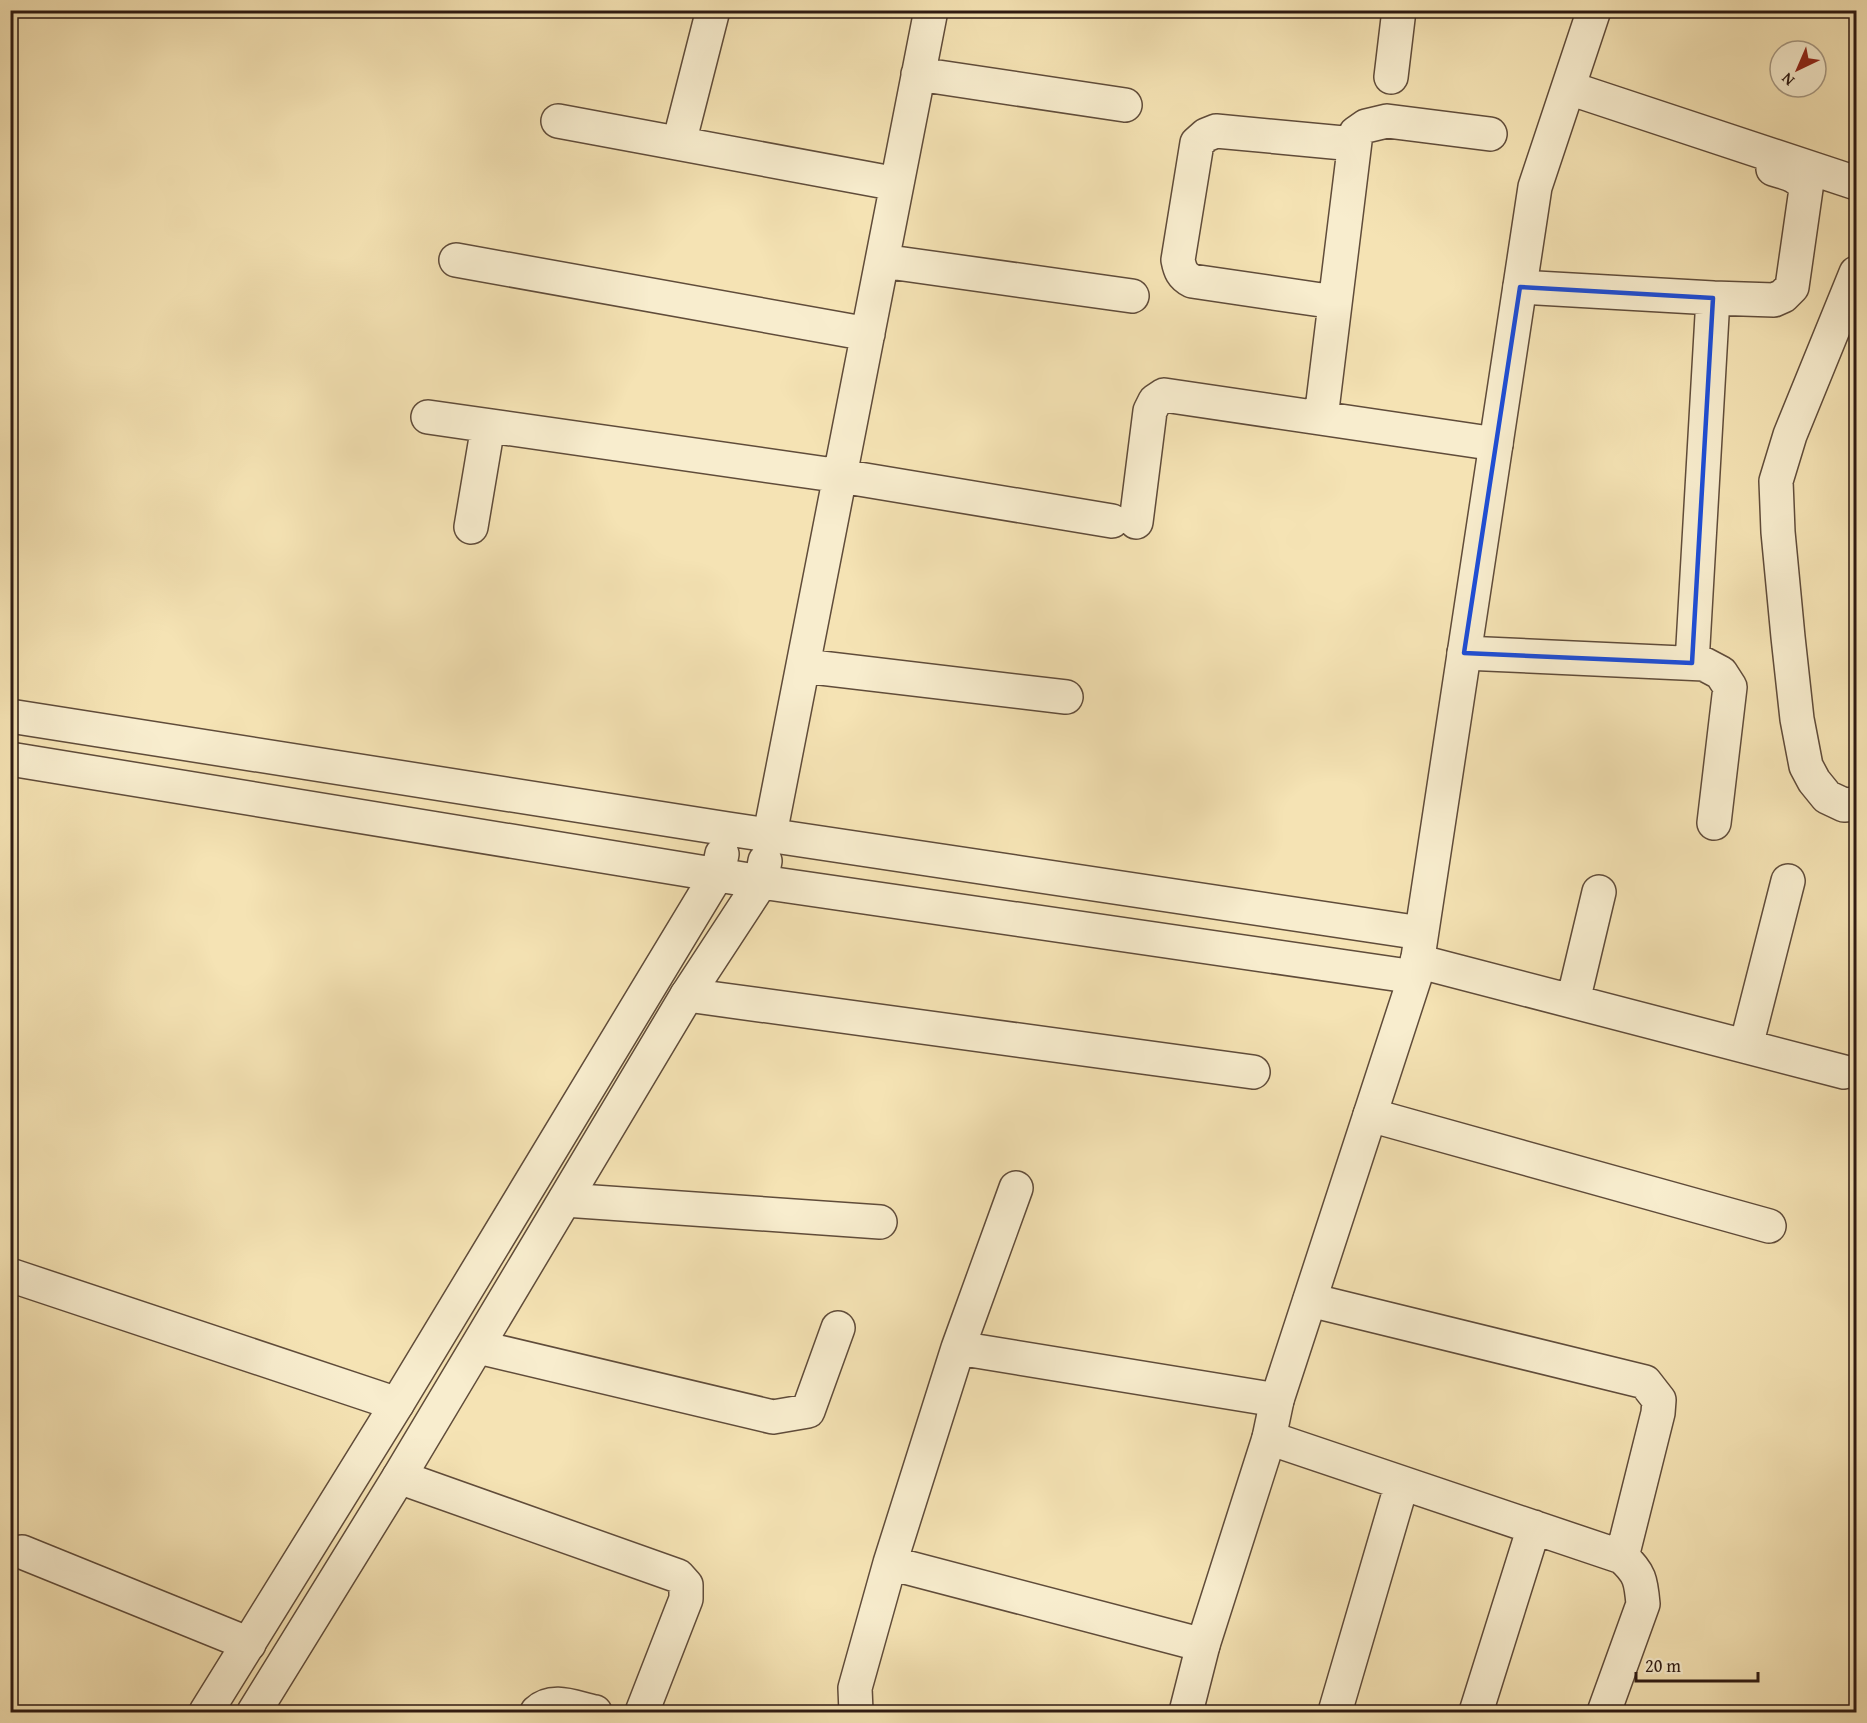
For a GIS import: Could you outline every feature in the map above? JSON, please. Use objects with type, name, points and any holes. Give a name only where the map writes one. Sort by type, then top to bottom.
[{"type":"street","points":[[679,143],[713,10]]},
{"type":"street","points":[[254,1713],[399,1478],[687,995],[761,882],[931,10]]},
{"type":"street","points":[[1391,77],[1399,10]]},
{"type":"street","points":[[1186,1713],[1203,1645],[1269,1438],[1277,1400],[1370,1115],[1418,957],[1536,187],[1594,10]]},
{"type":"street","points":[[918,74],[1125,105]]},
{"type":"street","points":[[1569,88],[1857,183]]},
{"type":"street","points":[[558,121],[897,184]]},
{"type":"street","points":[[1321,418],[1356,133],[1366,126],[1387,121],[1490,134]]},
{"type":"street","points":[[1335,302],[1192,281],[1186,278],[1180,270],[1178,260],[1197,144],[1206,135],[1216,130],[1354,144]]},
{"type":"street","points":[[1520,287],[1713,298],[1774,300],[1783,296],[1792,287],[1806,189],[1804,183],[1793,174],[1727,156]]},
{"type":"street","points":[[456,260],[868,334]]},
{"type":"street","points":[[882,261],[1132,296]]},
{"type":"street","points":[[1857,273],[1790,435],[1776,481],[1778,532],[1788,637],[1797,719],[1806,766],[1827,797],[1844,805],[1857,804]]},
{"type":"street","points":[[1692,663],[1713,298]]},
{"type":"street","points":[[428,417],[840,476],[1124,521],[1150,411],[1155,401],[1164,395],[1496,444]]},
{"type":"street","points":[[471,526],[488,426]]},
{"type":"street","points":[[1464,653],[1692,663],[1704,664],[1721,673],[1730,687],[1714,823]]},
{"type":"street","points":[[804,666],[1066,697]]},
{"type":"street","points":[[10,716],[770,834],[1418,957],[1573,1001],[1844,1072]]},
{"type":"street","points":[[10,759],[718,873],[761,882],[1418,957]]},
{"type":"street","points":[[206,1713],[397,1404],[718,873],[728,829]]},
{"type":"street","points":[[1746,1046],[1788,881]]},
{"type":"street","points":[[1573,1001],[1599,892]]},
{"type":"street","points":[[687,995],[1253,1072]]},
{"type":"street","points":[[1370,1115],[1769,1226]]},
{"type":"street","points":[[856,1713],[855,1688],[890,1563],[958,1348],[1016,1188]]},
{"type":"street","points":[[565,1200],[880,1222]]},
{"type":"street","points":[[10,1275],[397,1404]]},
{"type":"street","points":[[1310,1300],[1645,1382],[1659,1400],[1659,1413],[1622,1557]]},
{"type":"street","points":[[477,1347],[773,1417],[808,1411],[838,1328]]},
{"type":"street","points":[[958,1348],[1277,1400]]},
{"type":"street","points":[[1269,1438],[1622,1557],[1636,1570],[1642,1585],[1642,1604],[1604,1713]]},
{"type":"street","points":[[399,1478],[678,1576],[686,1585],[686,1599],[642,1713]]},
{"type":"street","points":[[1335,1713],[1402,1483]]},
{"type":"street","points":[[1476,1713],[1534,1527]]},
{"type":"street","points":[[22,1552],[249,1644]]},
{"type":"street","points":[[890,1563],[1203,1645]]},
{"type":"street","points":[[537,1713],[552,1703],[595,1713]]},
{"type":"highlighted area","points":[[1520,287],[1713,298],[1692,663],[1464,653]]}]
